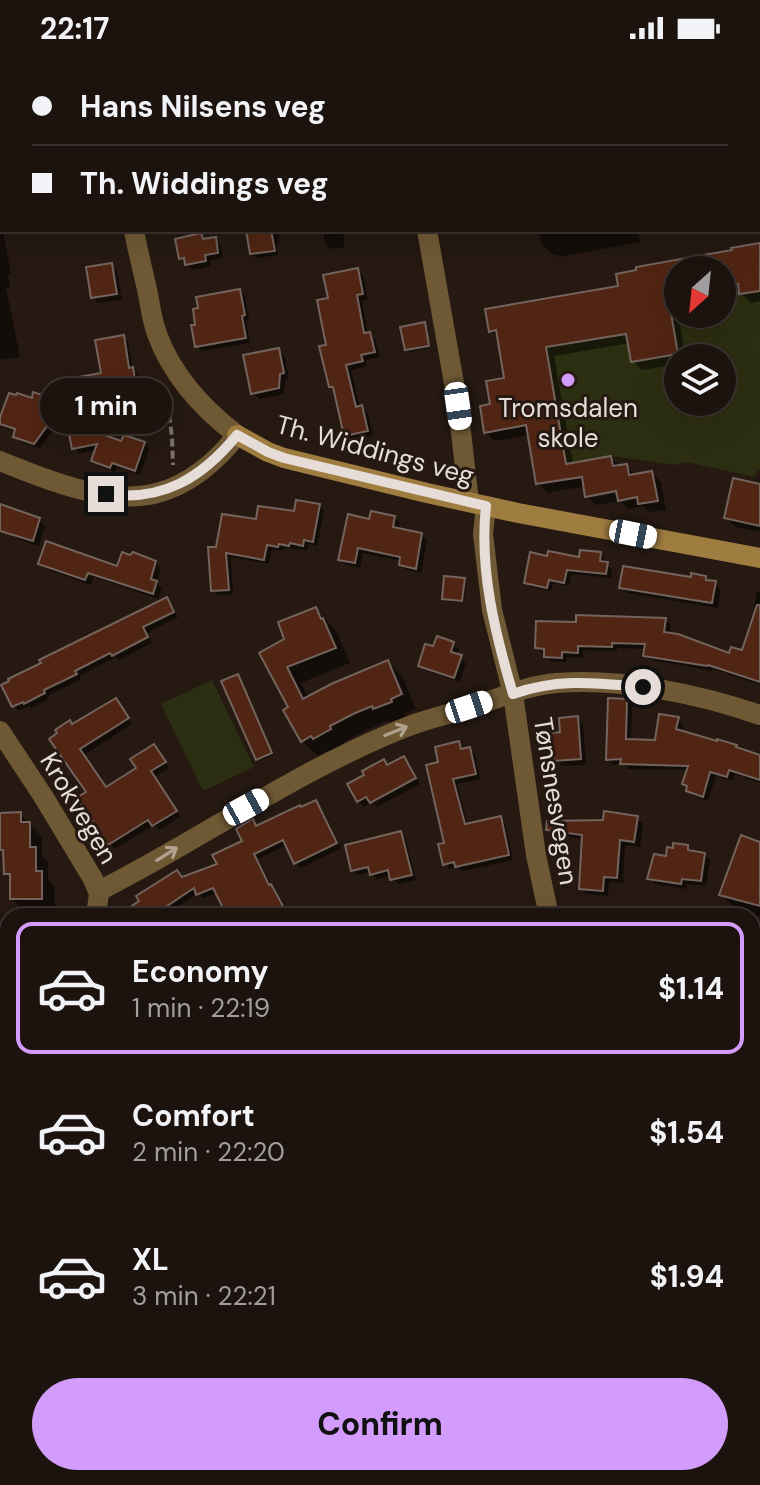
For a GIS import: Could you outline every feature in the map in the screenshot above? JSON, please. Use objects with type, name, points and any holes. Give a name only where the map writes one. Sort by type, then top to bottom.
[{"type":"street","points":[[134,232],[153,322],[162,346],[200,403],[237,435]]},
{"type":"street","name":"Tønsnesvegen","points":[[427,232],[478,504],[492,610],[513,694],[547,908]]},
{"type":"street","name":"Th. Widdings veg","points":[[0,461],[40,476],[106,494],[146,496],[173,487],[207,466],[237,435],[284,458],[478,504],[760,558]]},
{"type":"street","points":[[99,891],[359,747],[406,727],[533,687],[557,683],[643,687],[699,697],[760,715]]},
{"type":"street","name":"Krokvegen","points":[[0,731],[73,843],[99,891],[97,908]]},
{"type":"path","points":[[170,360],[165,389],[172,437],[173,487]]},
{"type":"green space","points":[[736,284],[740,294],[760,291],[760,469],[757,469],[755,477],[686,462],[674,465],[611,456],[566,463],[546,347],[626,334],[664,349],[664,416],[736,416],[736,344],[676,344],[674,328],[736,328]]},
{"type":"green space","points":[[212,680],[254,767],[203,791],[161,704]]},
{"type":"building","points":[[246,232],[271,232],[275,251],[250,254]]},
{"type":"building","points":[[201,233],[203,239],[216,237],[218,253],[205,255],[206,261],[185,265],[184,258],[179,259],[175,239]]},
{"type":"building","points":[[760,243],[760,291],[739,294],[736,256],[698,256]]},
{"type":"building","points":[[664,262],[664,328],[674,328],[676,344],[664,344],[664,356],[631,362],[626,334],[546,347],[566,464],[611,456],[613,466],[627,464],[629,475],[652,471],[658,501],[638,504],[637,497],[618,501],[616,491],[585,497],[582,477],[536,484],[526,425],[484,433],[480,406],[490,404],[486,381],[504,378],[496,330],[489,332],[485,309],[618,286],[616,274],[636,270],[636,267]]},
{"type":"building","points":[[112,263],[117,294],[91,298],[86,267]]},
{"type":"building","points":[[358,268],[363,294],[357,295],[364,333],[370,332],[375,352],[361,355],[363,361],[346,365],[356,407],[362,405],[368,431],[344,436],[333,387],[329,387],[319,346],[326,345],[317,300],[328,298],[323,275]]},
{"type":"building","points":[[240,289],[246,338],[195,347],[191,325],[195,325],[193,309],[198,308],[196,297]]},
{"type":"building","points":[[425,322],[429,346],[405,350],[400,327]]},
{"type":"building","points":[[124,335],[129,368],[133,367],[136,386],[114,389],[115,398],[83,404],[88,429],[121,441],[124,435],[145,442],[135,471],[112,463],[110,468],[91,461],[97,444],[72,449],[63,404],[34,444],[13,437],[15,429],[0,424],[9,393],[32,398],[33,392],[67,403],[64,388],[68,387],[67,379],[101,373],[95,340]]},
{"type":"building","points":[[279,348],[284,373],[280,374],[279,388],[251,394],[243,355]]},
{"type":"building","points":[[733,478],[760,484],[760,526],[724,518]]},
{"type":"building","points":[[296,500],[320,504],[313,542],[304,540],[303,546],[290,543],[289,546],[279,544],[278,547],[267,545],[264,560],[226,553],[229,590],[211,591],[208,547],[216,547],[222,514],[256,519],[258,506],[294,511]]},
{"type":"building","points":[[0,504],[40,518],[33,541],[0,531]]},
{"type":"building","points":[[371,511],[395,516],[393,527],[422,533],[416,569],[399,565],[400,557],[358,548],[355,563],[338,560],[348,514],[369,519]]},
{"type":"building","points":[[46,541],[117,566],[122,552],[130,555],[133,552],[156,561],[151,579],[157,581],[153,594],[88,573],[85,580],[38,564]]},
{"type":"building","points":[[580,550],[601,552],[600,561],[608,562],[606,574],[567,570],[564,583],[549,580],[547,588],[524,583],[530,552],[547,556],[548,551],[579,557]]},
{"type":"building","points":[[623,566],[691,577],[691,573],[706,576],[706,580],[716,581],[712,603],[619,588]]},
{"type":"building","points":[[444,576],[465,578],[462,601],[442,599]]},
{"type":"building","points":[[167,597],[174,612],[143,627],[148,637],[75,671],[77,674],[44,690],[45,693],[12,707],[1,685],[8,679],[41,663],[39,660]]},
{"type":"building","points":[[757,605],[760,605],[760,682],[708,665],[643,656],[645,644],[578,646],[578,653],[562,652],[562,658],[544,657],[544,649],[535,648],[536,621],[576,622],[576,615],[666,618],[664,632],[678,634],[729,653],[731,647],[742,650]]},
{"type":"building","points":[[316,607],[336,648],[287,667],[303,699],[388,660],[402,694],[391,699],[392,702],[353,714],[313,739],[311,736],[301,742],[283,710],[288,707],[259,653],[284,639],[278,622]]},
{"type":"building","points":[[437,636],[454,642],[451,652],[462,655],[454,678],[418,666],[425,644],[433,646]]},
{"type":"building","points":[[238,674],[272,753],[256,760],[221,681]]},
{"type":"building","points":[[116,698],[129,718],[80,749],[106,787],[136,768],[130,759],[154,744],[166,762],[151,771],[177,811],[152,826],[148,820],[108,845],[76,798],[86,792],[49,739],[57,733],[55,730],[70,720],[72,724]]},
{"type":"building","points":[[608,698],[627,699],[626,739],[655,740],[659,714],[679,717],[676,729],[737,745],[760,755],[760,780],[729,770],[727,777],[710,772],[703,797],[686,791],[687,786],[682,784],[688,766],[620,764],[621,759],[606,760]]},
{"type":"building","points":[[578,716],[581,759],[554,761],[551,733],[560,732],[559,718]]},
{"type":"building","points":[[459,741],[461,749],[470,747],[476,774],[453,779],[465,824],[501,816],[509,855],[455,867],[454,862],[443,865],[438,844],[444,843],[426,765],[438,762],[435,747]]},
{"type":"building","points":[[404,756],[416,778],[370,803],[366,797],[357,802],[347,784],[384,759],[387,765]]},
{"type":"building","points":[[316,800],[337,843],[294,864],[283,840],[254,854],[284,908],[223,908],[213,888],[196,895],[194,888],[164,908],[129,908],[139,901],[136,896],[177,870],[182,877],[217,864],[212,855],[242,841],[236,829],[253,819],[256,826]]},
{"type":"building","points":[[604,811],[638,816],[634,842],[620,840],[617,878],[604,877],[603,891],[579,889],[582,835],[546,830],[547,821],[603,820]]},
{"type":"building","points":[[21,812],[21,822],[30,822],[30,847],[36,847],[36,871],[42,871],[42,899],[10,899],[10,874],[4,874],[3,850],[0,850],[0,813]]},
{"type":"building","points":[[401,831],[412,875],[390,880],[388,870],[370,875],[368,867],[351,871],[345,845]]},
{"type":"building","points":[[741,835],[760,842],[760,906],[719,895]]},
{"type":"building","points":[[673,843],[688,845],[688,850],[705,853],[701,881],[682,879],[681,884],[647,879],[654,854],[666,856],[667,847],[673,848]]},
{"type":"place","name":"Tromsdalen skole","points":[[568,380]]},
{"type":"route","points":[[106,494],[146,496],[173,487],[217,458],[237,435],[284,458],[486,506],[483,534],[492,610],[513,694],[557,683],[643,687]]}]
